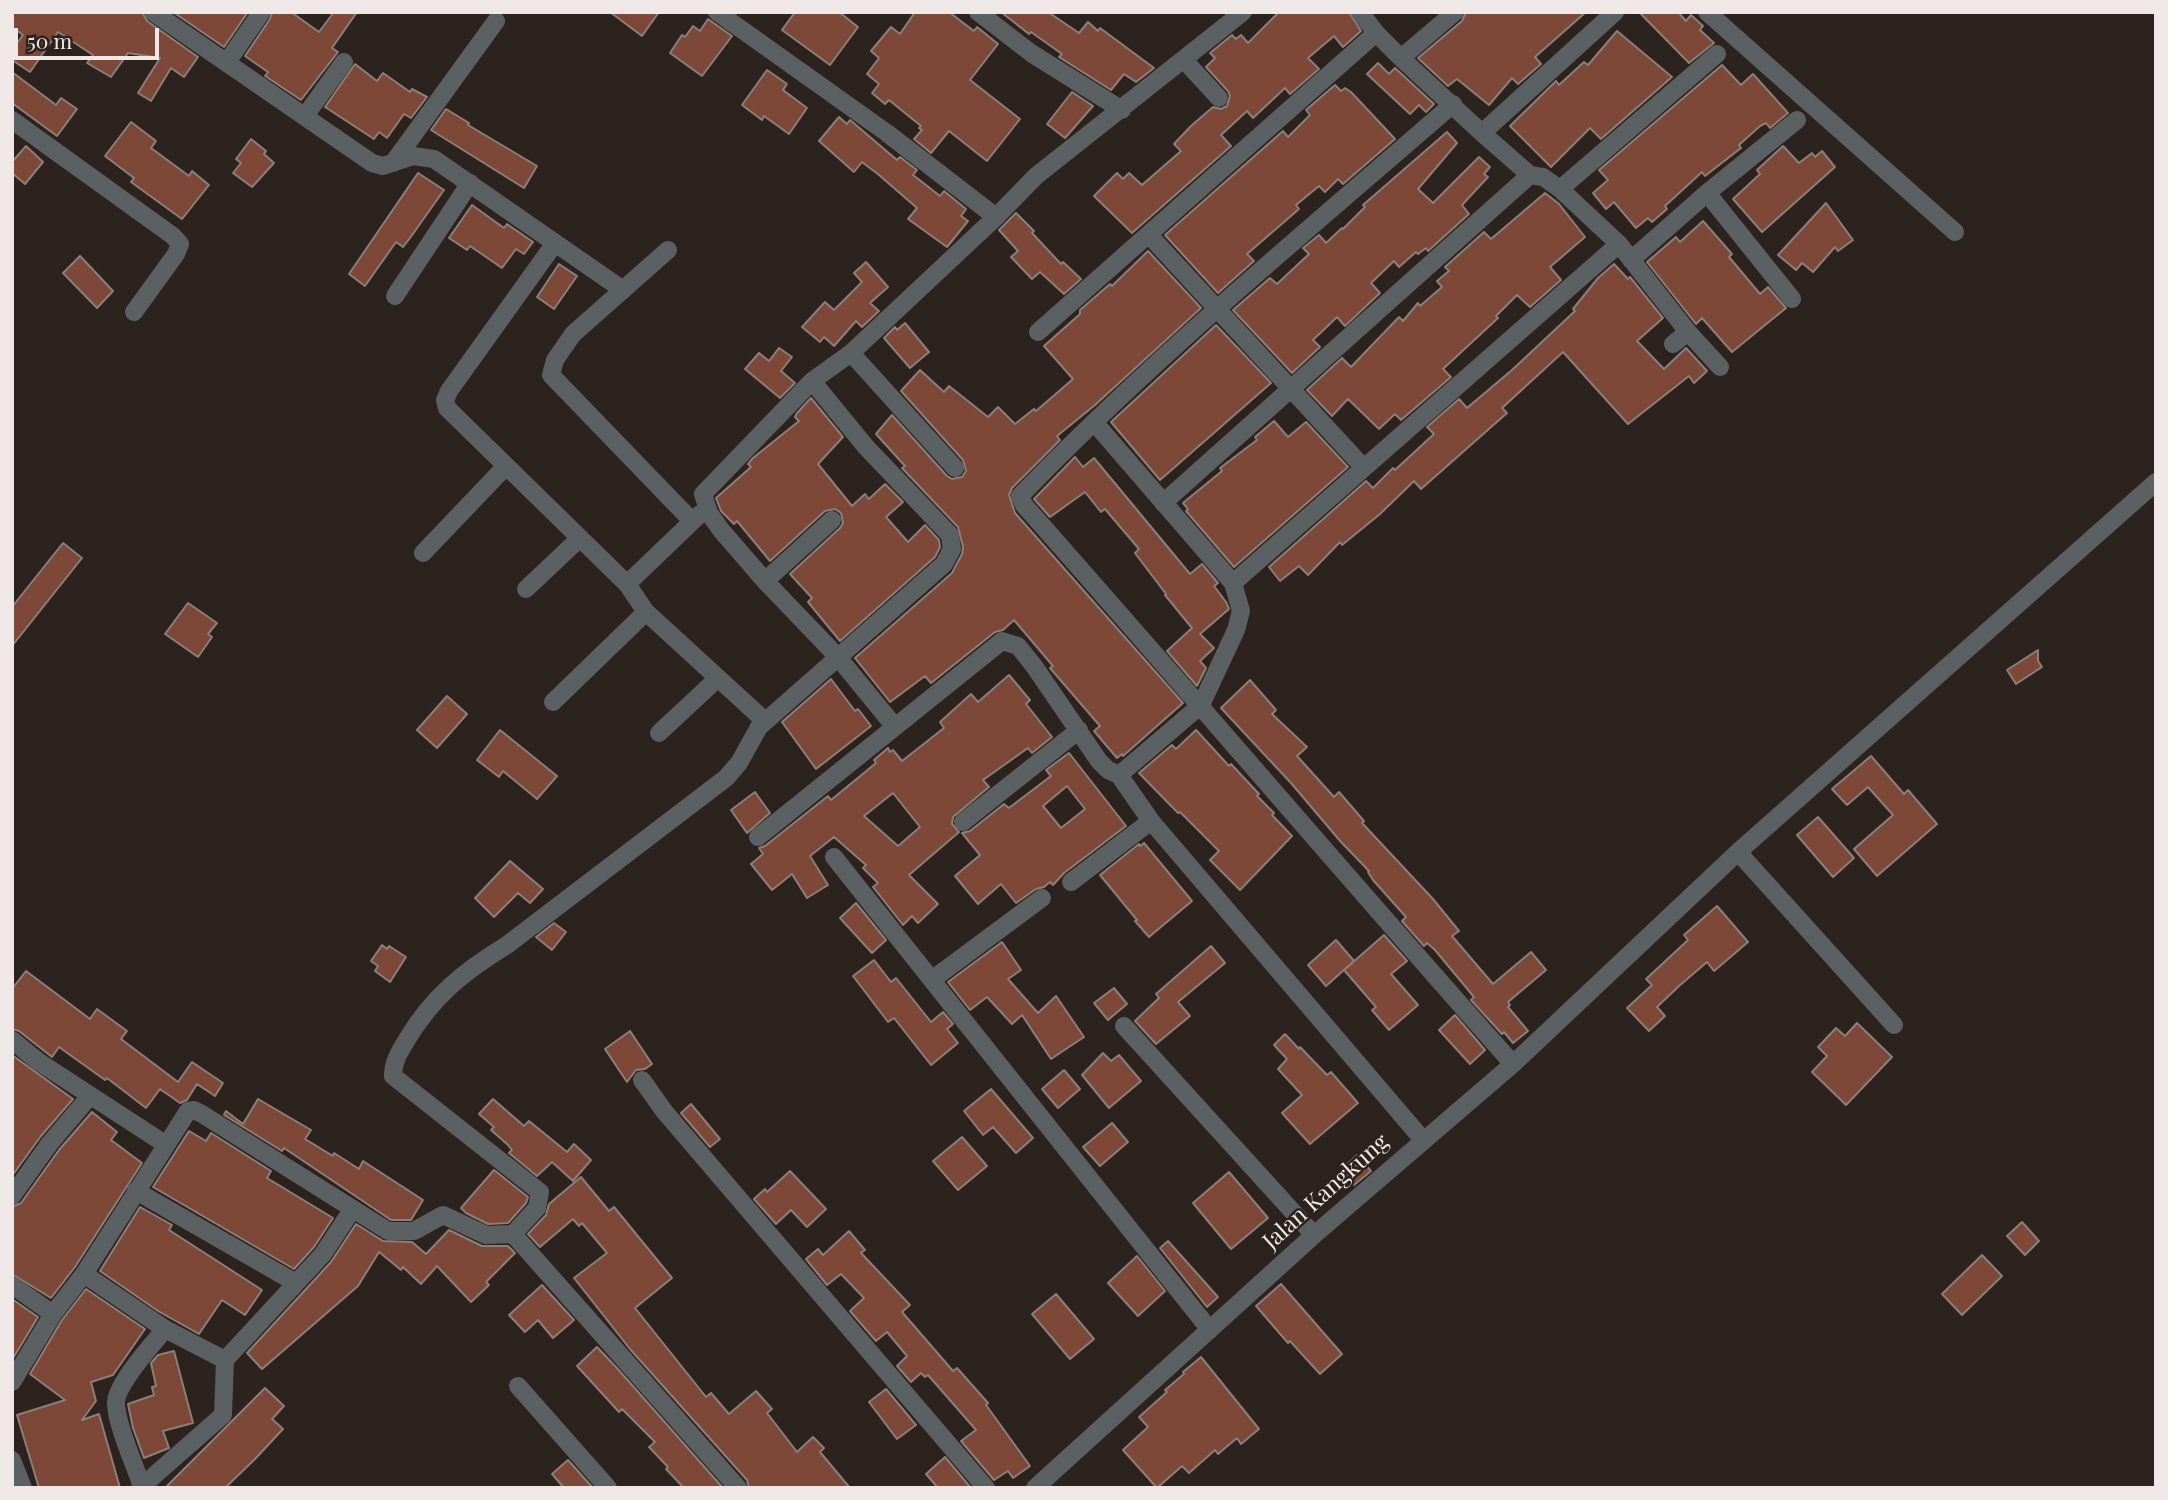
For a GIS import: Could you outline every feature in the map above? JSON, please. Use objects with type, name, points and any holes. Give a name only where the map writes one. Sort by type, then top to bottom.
[{"type":"street","points":[[153,12],[372,163],[383,166],[413,156],[434,159],[623,290]]},
{"type":"street","points":[[717,12],[887,133],[996,218]]},
{"type":"street","points":[[978,12],[1031,53],[1122,110]]},
{"type":"street","points":[[758,837],[895,727],[837,656],[765,581],[721,530],[709,513],[703,494],[812,381],[851,353],[996,218],[1036,176],[1243,12]]},
{"type":"street","points":[[1360,12],[1401,58],[1482,133],[1530,175],[1543,177],[1560,189],[1619,244],[1688,332],[1720,367]]},
{"type":"street","points":[[1401,58],[1455,12]]},
{"type":"street","points":[[1482,133],[1615,12]]},
{"type":"street","points":[[1707,12],[1955,232]]},
{"type":"street","points":[[227,62],[261,13]]},
{"type":"street","points":[[393,163],[496,21]]},
{"type":"street","points":[[1038,332],[1376,33]]},
{"type":"street","points":[[1560,189],[1717,54]]},
{"type":"street","points":[[1184,60],[1219,98]]},
{"type":"street","points":[[305,116],[344,62]]},
{"type":"street","points":[[1453,104],[1217,308],[1094,422],[1020,496],[1024,505],[1201,705],[1354,886],[1513,1065]]},
{"type":"street","points":[[12,120],[173,236],[180,244],[176,254],[134,312]]},
{"type":"street","points":[[1631,260],[1707,193],[1797,120]]},
{"type":"street","points":[[1163,503],[1530,175]]},
{"type":"street","points":[[395,296],[470,183]]},
{"type":"street","points":[[1707,193],[1792,299]]},
{"type":"street","points":[[1149,235],[1364,468]]},
{"type":"street","points":[[555,243],[445,400],[447,408],[626,584],[646,611],[765,721]]},
{"type":"street","points":[[1233,583],[1619,244]]},
{"type":"street","points":[[668,250],[573,334],[555,360],[551,376],[692,521]]},
{"type":"street","points":[[1673,344],[1688,332]]},
{"type":"street","points":[[851,353],[955,468]]},
{"type":"street","points":[[12,1382],[53,1314],[84,1274],[182,1116],[188,1111],[194,1110],[388,1231],[414,1231],[443,1215],[486,1235],[513,1234],[537,1208],[540,1192],[393,1076],[395,1061],[421,1016],[440,994],[475,965],[506,945],[726,778],[740,763],[759,727],[944,564],[952,549],[950,535],[866,447],[812,381]]},
{"type":"street","points":[[1094,422],[1233,583],[1241,611],[1236,630],[1201,705],[1119,775]]},
{"type":"street","points":[[423,554],[506,466]]},
{"type":"street","points":[[1423,1140],[1513,1065],[1738,852],[2156,482]]},
{"type":"street","points":[[626,584],[707,507]]},
{"type":"street","points":[[765,581],[832,520]]},
{"type":"street","points":[[526,589],[580,538]]},
{"type":"street","points":[[552,702],[646,611]]},
{"type":"street","name":"Jalan Kangkung","points":[[895,727],[1002,641],[1018,646],[1080,730],[1099,761],[1108,770],[1119,775],[1151,821],[1423,1140],[1035,1488]]},
{"type":"street","points":[[659,733],[718,678]]},
{"type":"street","points":[[964,822],[1080,730]]},
{"type":"street","points":[[1071,882],[1151,821]]},
{"type":"street","points":[[1738,852],[1894,1026]]},
{"type":"street","points":[[834,857],[1210,1330]]},
{"type":"street","points":[[933,979],[1042,898]]},
{"type":"street","points":[[1124,1026],[1314,1235]]},
{"type":"street","points":[[12,1040],[38,1062],[165,1144]]},
{"type":"street","points":[[642,1080],[664,1111],[986,1488]]},
{"type":"street","points":[[12,1196],[18,1176],[90,1096]]},
{"type":"street","points":[[136,1191],[296,1283]]},
{"type":"street","points":[[165,1329],[122,1386],[116,1400],[117,1414],[141,1487],[223,1415],[225,1360],[323,1254],[352,1210]]},
{"type":"street","points":[[513,1234],[738,1488]]},
{"type":"street","points":[[84,1274],[165,1329],[225,1360]]},
{"type":"street","points":[[12,1285],[53,1314]]},
{"type":"street","points":[[518,1386],[608,1488]]},
{"type":"street","points":[[12,1460],[23,1488]]},
{"type":"building","points":[[12,12],[142,12],[147,21],[198,57],[184,77],[171,68],[151,101],[138,93],[160,58],[128,53],[111,77],[87,63],[93,55],[58,32],[30,72],[12,60],[12,50],[23,35],[12,27]]},
{"type":"building","points":[[173,12],[248,12],[224,47]]},
{"type":"building","points":[[272,12],[291,12],[319,32],[334,12],[357,12],[332,48],[338,52],[301,100],[265,76],[268,72],[245,56]]},
{"type":"building","points":[[610,12],[659,12],[642,36]]},
{"type":"building","points":[[795,12],[839,12],[858,27],[830,65],[782,30]]},
{"type":"building","points":[[915,12],[949,12],[974,31],[977,27],[998,44],[970,80],[1020,119],[987,161],[949,131],[931,153],[914,139],[922,130],[919,128],[921,126],[889,100],[885,104],[872,93],[879,84],[867,74],[879,58],[871,51],[891,27],[900,34]]},
{"type":"building","points":[[1001,12],[1048,12],[1079,33],[1088,22],[1154,68],[1136,82],[1124,74],[1111,90],[1059,57],[1062,54],[1031,32],[1029,34]]},
{"type":"building","points":[[1279,12],[1349,12],[1361,31],[1343,47],[1334,36],[1308,58],[1319,69],[1290,94],[1285,88],[1253,118],[1247,111],[1221,135],[1231,146],[1132,233],[1094,196],[1117,173],[1123,179],[1129,173],[1142,185],[1181,151],[1174,144],[1191,126],[1213,107],[1221,109],[1227,106],[1230,96],[1228,91],[1206,67],[1215,58],[1210,53],[1232,35],[1236,39],[1241,35],[1248,43]]},
{"type":"building","points":[[1466,12],[1586,12],[1535,57],[1541,64],[1518,84],[1512,78],[1489,105],[1457,79],[1448,86],[1418,58],[1462,21]]},
{"type":"building","points":[[1639,12],[1678,12],[1686,21],[1691,15],[1703,26],[1700,30],[1714,43],[1689,63]]},
{"type":"building","points":[[708,19],[732,36],[702,76],[670,53],[682,35],[685,37],[693,26],[700,31]]},
{"type":"building","points":[[1617,31],[1672,77],[1601,139],[1590,128],[1551,167],[1510,126],[1556,81],[1559,85],[1584,62],[1588,65]]},
{"type":"building","points":[[1378,63],[1389,74],[1395,68],[1434,104],[1426,112],[1419,105],[1410,114],[1367,74]]},
{"type":"building","points":[[355,64],[377,81],[383,73],[410,92],[412,89],[427,97],[411,118],[404,114],[387,138],[379,132],[374,139],[325,107]]},
{"type":"building","points":[[1722,65],[1741,85],[1753,74],[1788,113],[1770,128],[1766,123],[1760,126],[1739,145],[1741,148],[1705,176],[1702,172],[1665,206],[1667,209],[1652,222],[1648,218],[1636,228],[1614,202],[1606,209],[1593,193],[1608,180],[1599,170]]},
{"type":"building","points":[[767,70],[787,84],[783,90],[807,108],[789,134],[764,116],[762,120],[742,105]]},
{"type":"building","points":[[12,72],[56,105],[61,98],[77,109],[57,136],[12,103]]},
{"type":"building","points":[[1335,85],[1341,91],[1345,88],[1351,92],[1395,139],[1343,184],[1338,179],[1325,192],[1319,186],[1296,205],[1299,209],[1247,254],[1254,261],[1218,293],[1165,235],[1283,131],[1288,137],[1310,115],[1306,110]]},
{"type":"building","points":[[1072,92],[1093,106],[1065,138],[1047,124]]},
{"type":"building","points":[[446,109],[537,166],[524,188],[431,130]]},
{"type":"building","points":[[839,117],[847,124],[850,120],[897,160],[900,157],[917,170],[913,175],[940,196],[944,191],[966,209],[961,216],[968,221],[947,247],[908,219],[917,208],[879,175],[862,162],[854,172],[819,141]]},
{"type":"building","points":[[131,122],[156,141],[151,148],[189,176],[192,171],[209,185],[182,219],[131,182],[134,178],[105,156]]},
{"type":"building","points":[[1447,132],[1457,143],[1418,189],[1433,203],[1479,157],[1490,167],[1484,174],[1488,177],[1462,205],[1469,214],[1428,251],[1426,248],[1418,254],[1416,252],[1399,267],[1394,261],[1371,283],[1380,293],[1345,326],[1337,317],[1313,340],[1320,347],[1292,373],[1233,310],[1270,278],[1277,284],[1309,254],[1303,248],[1319,235],[1326,243],[1365,207],[1363,205]]},
{"type":"building","points":[[251,139],[266,151],[264,154],[274,163],[252,187],[233,173],[241,163],[236,159]]},
{"type":"building","points":[[26,146],[43,162],[25,184],[12,173],[12,162]]},
{"type":"building","points":[[1783,146],[1799,163],[1812,153],[1815,157],[1822,151],[1835,167],[1762,232],[1733,199],[1760,174],[1757,170]]},
{"type":"building","points":[[418,173],[444,190],[403,247],[396,242],[365,286],[349,274]]},
{"type":"building","points":[[1545,193],[1559,204],[1585,237],[1550,267],[1561,280],[1530,307],[1517,295],[1496,316],[1498,318],[1443,369],[1451,377],[1401,420],[1395,414],[1379,429],[1348,399],[1332,416],[1307,390],[1342,358],[1351,367],[1399,317],[1403,321],[1418,303],[1420,306],[1442,287],[1437,281],[1449,271],[1445,267],[1484,232],[1491,239]]},
{"type":"building","points":[[1826,203],[1853,240],[1838,251],[1835,247],[1813,272],[1802,263],[1796,270],[1778,255]]},
{"type":"building","points":[[472,205],[504,228],[507,224],[533,242],[524,254],[516,249],[502,268],[470,246],[467,250],[449,238]]},
{"type":"building","points":[[1016,213],[1061,264],[1063,262],[1081,279],[1064,294],[1040,272],[1032,279],[1011,257],[1018,251],[999,230]]},
{"type":"building","points":[[1703,221],[1732,254],[1729,257],[1760,294],[1768,287],[1786,308],[1732,352],[1702,318],[1696,324],[1647,262],[1676,237],[1680,242]]},
{"type":"building","points":[[1148,251],[1201,308],[1057,436],[1060,440],[1012,488],[1009,495],[1015,513],[1183,703],[1123,756],[1122,754],[1117,758],[1094,731],[1100,726],[1050,668],[1053,666],[1014,620],[931,683],[925,676],[890,702],[855,658],[952,573],[963,547],[958,527],[902,468],[905,466],[876,434],[892,415],[947,476],[952,479],[962,477],[966,471],[963,460],[901,391],[920,370],[944,392],[949,386],[988,417],[998,407],[1015,424],[1034,409],[1036,411],[1073,379],[1044,346],[1080,314],[1080,310],[1110,284],[1112,286]]},
{"type":"building","points":[[80,256],[113,291],[97,308],[63,273]]},
{"type":"building","points":[[866,262],[888,287],[870,303],[879,311],[862,327],[856,321],[834,346],[824,337],[820,342],[802,327],[825,302],[834,310],[862,282],[854,273]]},
{"type":"building","points":[[559,264],[577,276],[554,309],[537,297]]},
{"type":"building","points":[[1614,264],[1628,279],[1630,277],[1663,318],[1637,341],[1664,369],[1686,348],[1707,371],[1694,383],[1689,376],[1628,424],[1563,352],[1502,408],[1507,413],[1421,489],[1414,481],[1380,514],[1342,545],[1340,542],[1308,575],[1299,566],[1280,581],[1269,567],[1366,481],[1373,488],[1393,468],[1395,470],[1434,434],[1427,427],[1459,399],[1467,408],[1512,370],[1575,311],[1573,309],[1598,278]]},
{"type":"building","points":[[905,323],[929,352],[910,368],[884,338],[895,327],[897,330]]},
{"type":"building","points":[[1216,325],[1271,383],[1160,480],[1111,422]]},
{"type":"building","points":[[779,348],[792,357],[781,371],[795,383],[780,398],[745,369],[759,353],[769,361]]},
{"type":"building","points":[[811,398],[843,437],[818,464],[852,506],[865,494],[869,499],[885,484],[903,502],[886,517],[908,542],[925,525],[939,540],[940,547],[935,557],[840,641],[808,602],[812,598],[790,574],[840,528],[843,523],[841,513],[835,509],[825,511],[770,561],[737,521],[734,524],[721,511],[716,498],[751,467],[748,464],[753,458],[799,421],[795,417],[797,413]]},
{"type":"building","points":[[1274,421],[1288,437],[1306,422],[1348,467],[1234,567],[1186,511],[1188,509],[1183,503],[1222,471],[1220,468],[1257,440],[1255,437]]},
{"type":"building","points":[[1075,457],[1083,467],[1094,458],[1190,574],[1202,564],[1218,583],[1214,586],[1229,609],[1200,634],[1214,648],[1200,661],[1206,668],[1197,686],[1167,651],[1192,628],[1135,553],[1139,549],[1105,509],[1101,512],[1085,492],[1050,517],[1034,499]]},
{"type":"building","points":[[63,543],[82,558],[12,646],[12,607]]},
{"type":"building","points":[[188,603],[217,623],[208,634],[212,637],[198,657],[165,634]]},
{"type":"building","points":[[2038,650],[2038,661],[2042,667],[2016,684],[2007,670]]},
{"type":"building","points":[[1009,675],[1030,700],[1026,704],[1052,737],[1032,753],[1028,748],[983,780],[989,787],[953,817],[952,824],[959,832],[909,875],[938,904],[918,923],[912,916],[903,925],[873,887],[878,883],[863,868],[866,865],[834,837],[810,856],[828,885],[807,898],[792,874],[772,890],[751,864],[763,854],[759,848],[828,796],[831,800],[876,763],[874,760],[888,748],[902,761],[944,728],[940,722],[971,694],[978,702]],"holes":[[[893,793],[920,827],[898,846],[864,816]]]},
{"type":"building","points":[[831,679],[855,711],[858,709],[871,726],[816,769],[782,722]]},
{"type":"building","points":[[1250,680],[1276,710],[1272,714],[1307,747],[1297,756],[1334,797],[1339,792],[1364,821],[1362,823],[1433,899],[1459,931],[1452,936],[1493,984],[1531,952],[1546,970],[1508,1002],[1508,1007],[1528,1031],[1513,1043],[1471,1000],[1474,997],[1435,950],[1427,943],[1424,946],[1402,921],[1406,917],[1373,880],[1369,871],[1221,708]]},
{"type":"building","points":[[447,696],[467,714],[437,748],[417,730]]},
{"type":"building","points":[[500,730],[557,776],[537,799],[503,771],[499,777],[477,760]]},
{"type":"building","points":[[1196,730],[1259,794],[1257,796],[1292,836],[1240,890],[1210,860],[1219,851],[1139,773],[1172,745],[1176,749]]},
{"type":"building","points":[[1069,753],[1126,826],[1064,873],[1053,885],[1050,882],[1016,903],[1001,884],[978,904],[955,876],[980,855],[962,833],[970,831],[1004,804],[1009,808],[1051,776],[1046,770]],"holes":[[[1067,786],[1085,809],[1061,828],[1043,806]]]},
{"type":"building","points":[[1871,756],[1904,794],[1908,790],[1937,824],[1877,876],[1854,849],[1893,815],[1868,787],[1847,805],[1832,789]]},
{"type":"building","points":[[755,792],[770,813],[747,833],[731,810]]},
{"type":"building","points":[[1818,817],[1854,858],[1833,877],[1797,835]]},
{"type":"building","points":[[1144,843],[1192,901],[1149,937],[1100,875],[1139,844],[1140,846]]},
{"type":"building","points":[[510,861],[543,889],[530,903],[518,893],[494,917],[475,898]]},
{"type":"building","points":[[856,903],[886,940],[872,953],[840,918]]},
{"type":"building","points":[[1717,906],[1748,942],[1714,971],[1707,962],[1679,986],[1657,1007],[1665,1016],[1649,1031],[1627,1008],[1652,985],[1646,979],[1688,940],[1684,935]]},
{"type":"building","points":[[554,923],[566,932],[552,950],[536,937]]},
{"type":"building","points":[[1384,935],[1407,961],[1391,974],[1418,1005],[1389,1030],[1372,1010],[1376,1007],[1344,970]]},
{"type":"building","points":[[1336,940],[1354,961],[1326,986],[1308,965]]},
{"type":"building","points":[[1002,942],[1021,970],[1008,979],[1038,1013],[1056,996],[1084,1037],[1051,1059],[1022,1015],[1012,1024],[987,997],[970,1010],[948,982]]},
{"type":"building","points":[[382,945],[387,949],[389,946],[406,957],[390,982],[375,971],[378,966],[371,961]]},
{"type":"building","points":[[1211,946],[1225,963],[1178,1002],[1190,1016],[1156,1044],[1135,1021],[1159,998],[1156,994]]},
{"type":"building","points":[[874,960],[891,982],[896,978],[931,1022],[943,1012],[953,1024],[947,1029],[958,1043],[931,1065],[894,1018],[888,1022],[853,976]]},
{"type":"building","points":[[26,971],[90,1019],[97,1009],[127,1031],[121,1039],[178,1082],[192,1062],[223,1083],[215,1096],[197,1084],[187,1100],[180,1103],[160,1089],[146,1108],[107,1078],[105,1080],[59,1047],[52,1057],[19,1031],[12,1029],[12,989]]},
{"type":"building","points":[[1114,988],[1127,1004],[1108,1020],[1094,1003]]},
{"type":"building","points":[[1455,1015],[1485,1050],[1470,1064],[1439,1030]]},
{"type":"building","points":[[1857,1023],[1892,1057],[1846,1105],[1812,1072],[1827,1056],[1818,1047],[1836,1028],[1845,1036]]},
{"type":"building","points":[[630,1031],[652,1064],[645,1069],[636,1070],[627,1082],[605,1049]]},
{"type":"building","points":[[1285,1034],[1327,1075],[1331,1072],[1358,1103],[1310,1144],[1282,1113],[1302,1095],[1278,1069],[1287,1059],[1274,1045]]},
{"type":"building","points":[[1103,1053],[1111,1061],[1119,1055],[1141,1081],[1109,1108],[1082,1075]]},
{"type":"building","points":[[12,1055],[73,1099],[41,1136],[12,1176]]},
{"type":"building","points":[[1064,1070],[1080,1089],[1058,1108],[1042,1089]]},
{"type":"building","points":[[991,1089],[1033,1138],[1016,1153],[993,1127],[983,1135],[964,1111]]},
{"type":"building","points":[[258,1099],[311,1130],[305,1139],[359,1169],[363,1161],[423,1200],[411,1220],[391,1220],[284,1148],[282,1151],[224,1115],[226,1111],[243,1124]]},
{"type":"building","points":[[493,1099],[524,1126],[529,1121],[567,1152],[574,1144],[591,1160],[573,1181],[552,1162],[537,1176],[509,1153],[512,1150],[491,1130],[494,1127],[479,1114]]},
{"type":"building","points":[[691,1104],[720,1139],[710,1147],[681,1113]]},
{"type":"building","points":[[92,1112],[117,1132],[111,1140],[142,1163],[75,1267],[51,1298],[12,1274],[12,1207],[21,1203],[59,1150]]},
{"type":"building","points":[[1112,1123],[1128,1142],[1100,1166],[1083,1147]]},
{"type":"building","points":[[189,1131],[206,1141],[211,1133],[271,1171],[267,1178],[333,1218],[314,1247],[294,1269],[153,1187]]},
{"type":"building","points":[[962,1137],[987,1166],[958,1190],[933,1161]]},
{"type":"building","points":[[1357,1155],[1371,1171],[1354,1185],[1341,1170]]},
{"type":"building","points":[[494,1170],[528,1197],[508,1223],[488,1224],[461,1208]]},
{"type":"building","points":[[790,1171],[826,1209],[807,1227],[791,1210],[776,1224],[754,1199],[765,1189],[767,1192]]},
{"type":"building","points":[[1229,1172],[1268,1218],[1231,1249],[1193,1203]]},
{"type":"building","points":[[581,1177],[609,1211],[614,1207],[672,1278],[635,1308],[706,1397],[711,1393],[729,1414],[756,1391],[772,1409],[767,1413],[797,1452],[813,1437],[824,1448],[820,1452],[850,1488],[749,1488],[747,1480],[630,1349],[574,1278],[607,1253],[582,1223],[579,1226],[573,1219],[540,1247],[528,1234],[546,1215],[549,1204]]},
{"type":"building","points":[[140,1207],[172,1225],[169,1230],[262,1290],[245,1315],[222,1300],[199,1334],[158,1311],[100,1271]]},
{"type":"building","points":[[2022,1222],[2039,1241],[2025,1255],[2007,1236]]},
{"type":"building","points":[[356,1224],[383,1241],[412,1242],[426,1254],[449,1230],[482,1246],[508,1246],[515,1253],[486,1282],[489,1285],[471,1302],[437,1266],[421,1284],[403,1267],[401,1270],[379,1252],[358,1286],[262,1369],[247,1353],[331,1262]]},
{"type":"building","points":[[849,1231],[865,1250],[861,1253],[910,1305],[902,1312],[953,1371],[957,1368],[988,1403],[986,1405],[1030,1466],[1013,1478],[1008,1471],[994,1480],[961,1441],[976,1430],[928,1375],[925,1377],[921,1373],[911,1382],[897,1366],[907,1356],[887,1332],[876,1341],[850,1311],[864,1298],[841,1274],[827,1285],[806,1259],[818,1249],[823,1255]]},
{"type":"building","points":[[1168,1241],[1218,1297],[1207,1307],[1160,1248]]},
{"type":"building","points":[[1982,1255],[2002,1276],[1962,1315],[1942,1294]]},
{"type":"building","points":[[1137,1256],[1165,1291],[1138,1316],[1108,1283]]},
{"type":"building","points":[[1281,1284],[1342,1354],[1320,1374],[1256,1306]]},
{"type":"building","points":[[542,1285],[574,1320],[553,1338],[538,1320],[525,1332],[509,1315]]},
{"type":"building","points":[[86,1289],[145,1329],[113,1375],[91,1382],[96,1401],[82,1420],[99,1414],[120,1488],[39,1488],[17,1415],[65,1400],[30,1374],[62,1320]]},
{"type":"building","points":[[1056,1294],[1094,1339],[1070,1359],[1032,1314]]},
{"type":"building","points":[[12,1299],[38,1317],[12,1360]]},
{"type":"building","points":[[597,1347],[723,1488],[684,1488],[666,1469],[668,1467],[649,1447],[655,1442],[622,1409],[619,1412],[577,1366]]},
{"type":"building","points":[[174,1351],[193,1423],[163,1431],[169,1448],[144,1458],[128,1404],[154,1395],[152,1387],[156,1386],[151,1363],[158,1355]]},
{"type":"building","points":[[1201,1357],[1259,1429],[1241,1444],[1237,1438],[1218,1454],[1215,1450],[1189,1473],[1182,1466],[1157,1488],[1123,1450],[1148,1427],[1139,1417]]},
{"type":"building","points":[[265,1388],[284,1406],[272,1419],[283,1429],[255,1459],[225,1488],[165,1488]]},
{"type":"building","points":[[886,1389],[916,1425],[897,1439],[869,1402]]},
{"type":"building","points":[[945,1457],[971,1488],[938,1488],[926,1474]]},
{"type":"building","points":[[568,1460],[593,1488],[564,1488],[552,1474]]}]
